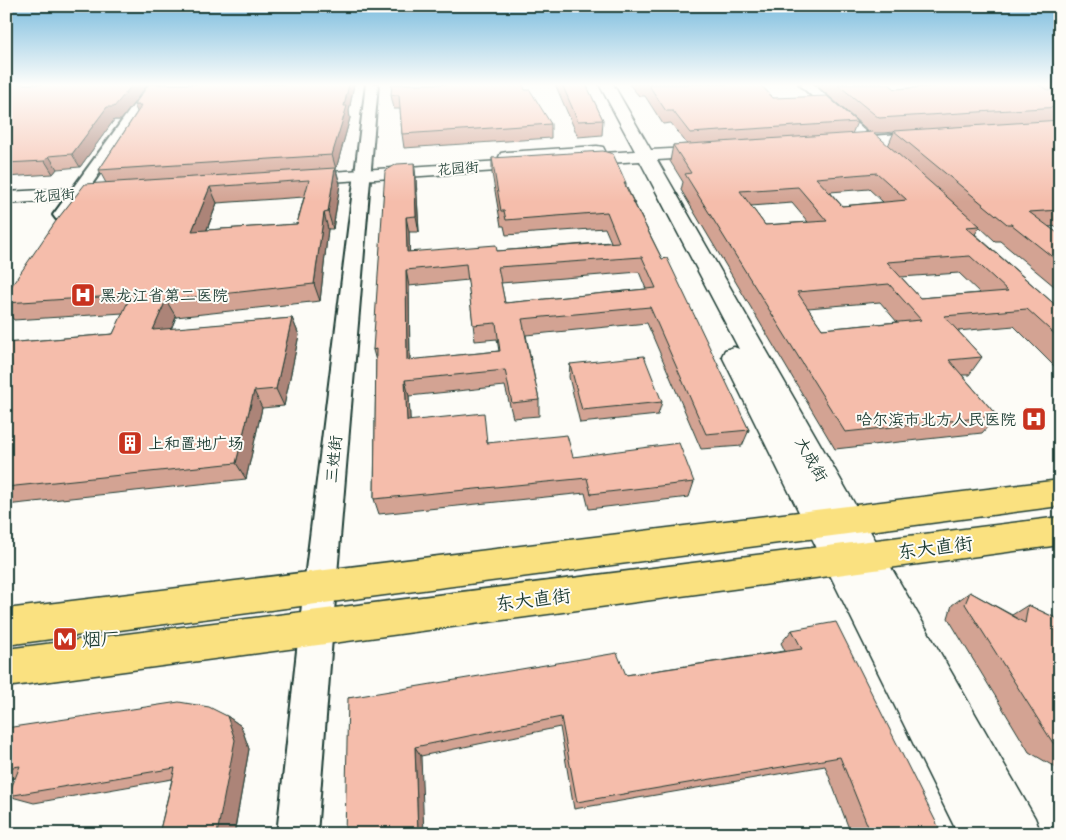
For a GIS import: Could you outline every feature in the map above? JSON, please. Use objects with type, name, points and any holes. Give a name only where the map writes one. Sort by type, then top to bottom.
[{"type":"main road","name":"大成街","points":[[618,123],[636,152],[832,521],[1019,834]]},
{"type":"main road","name":"大成街","points":[[623,123],[636,152]]},
{"type":"main road","points":[[829,140],[945,132]]},
{"type":"main road","name":"花园街","points":[[285,175],[721,147]]},
{"type":"main road","name":"花园街","points":[[6,198],[134,185]]},
{"type":"main road","name":"花园街","points":[[6,189],[80,189]]},
{"type":"main road","points":[[6,626],[1060,493]]},
{"type":"main road","name":"东大直街","points":[[6,668],[316,626],[1060,531]]},
{"type":"main road","name":"大成街","points":[[853,558],[981,834]]},
{"type":"street","points":[[55,225],[128,123]]},
{"type":"street","name":"三姓街","points":[[297,834],[316,626],[368,123]]},
{"type":"street","points":[[847,123],[897,167]]},
{"type":"building","points":[[6,123],[95,123],[72,154],[49,156],[45,161],[6,163]]},
{"type":"building","points":[[130,123],[342,123],[332,155],[99,170]]},
{"type":"building","points":[[401,123],[551,124],[402,134]]},
{"type":"building","points":[[682,123],[839,123],[690,133]]},
{"type":"building","points":[[1012,123],[1060,123],[1060,210],[1029,212],[1060,235],[1060,263],[1011,224],[1007,224],[894,131]]},
{"type":"building","points":[[873,132],[980,226],[966,227],[1060,309],[1060,339],[1027,309],[944,316],[982,357],[949,360],[997,416],[845,432],[685,174],[691,173],[673,145]],"holes":[[[877,173],[907,200],[842,206],[816,178]],[[798,187],[827,221],[765,225],[740,191]],[[970,256],[1008,291],[920,298],[887,262]],[[889,284],[921,320],[822,329],[797,292]]]},
{"type":"building","points":[[603,151],[613,154],[626,183],[624,183],[662,259],[667,258],[749,430],[706,434],[650,307],[522,319],[539,400],[512,403],[505,370],[405,380],[407,421],[484,413],[487,443],[567,435],[573,457],[679,443],[694,482],[591,494],[587,478],[374,499],[376,349],[373,350],[385,171],[397,164],[414,163],[416,216],[406,217],[407,252],[496,245],[497,251],[619,242],[607,212],[506,220],[504,211],[501,211],[492,158]],"holes":[[[642,257],[656,288],[505,303],[498,267]],[[466,264],[473,325],[496,323],[500,351],[407,360],[406,270]]]},
{"type":"building","points":[[335,168],[328,212],[324,213],[314,284],[166,300],[153,330],[292,318],[276,389],[254,391],[236,463],[6,487],[6,343],[113,334],[131,295],[6,303],[6,294],[56,221],[85,184]],"holes":[[[309,180],[297,224],[192,231],[210,187]]]},
{"type":"building","points":[[644,356],[662,402],[582,410],[570,364]]},
{"type":"building","points":[[970,592],[1025,623],[1028,605],[1060,620],[1060,747],[1053,743],[965,604]]},
{"type":"building","points":[[836,622],[942,834],[871,834],[840,757],[577,802],[561,717],[415,747],[418,834],[345,834],[348,698],[617,653],[626,675],[802,649],[792,630]]},
{"type":"building","points":[[179,702],[209,707],[227,716],[235,740],[217,834],[159,834],[175,768],[8,796],[20,766],[6,768],[6,728]]},
{"type":"place","name":"黑龙江省第二医院","points":[[83,295]]},
{"type":"place","name":"哈尔滨市北方人民医院","points":[[1034,419]]},
{"type":"place","name":"上和置地广场","points":[[130,443]]},
{"type":"place","name":"烟厂","points":[[65,639]]}]
